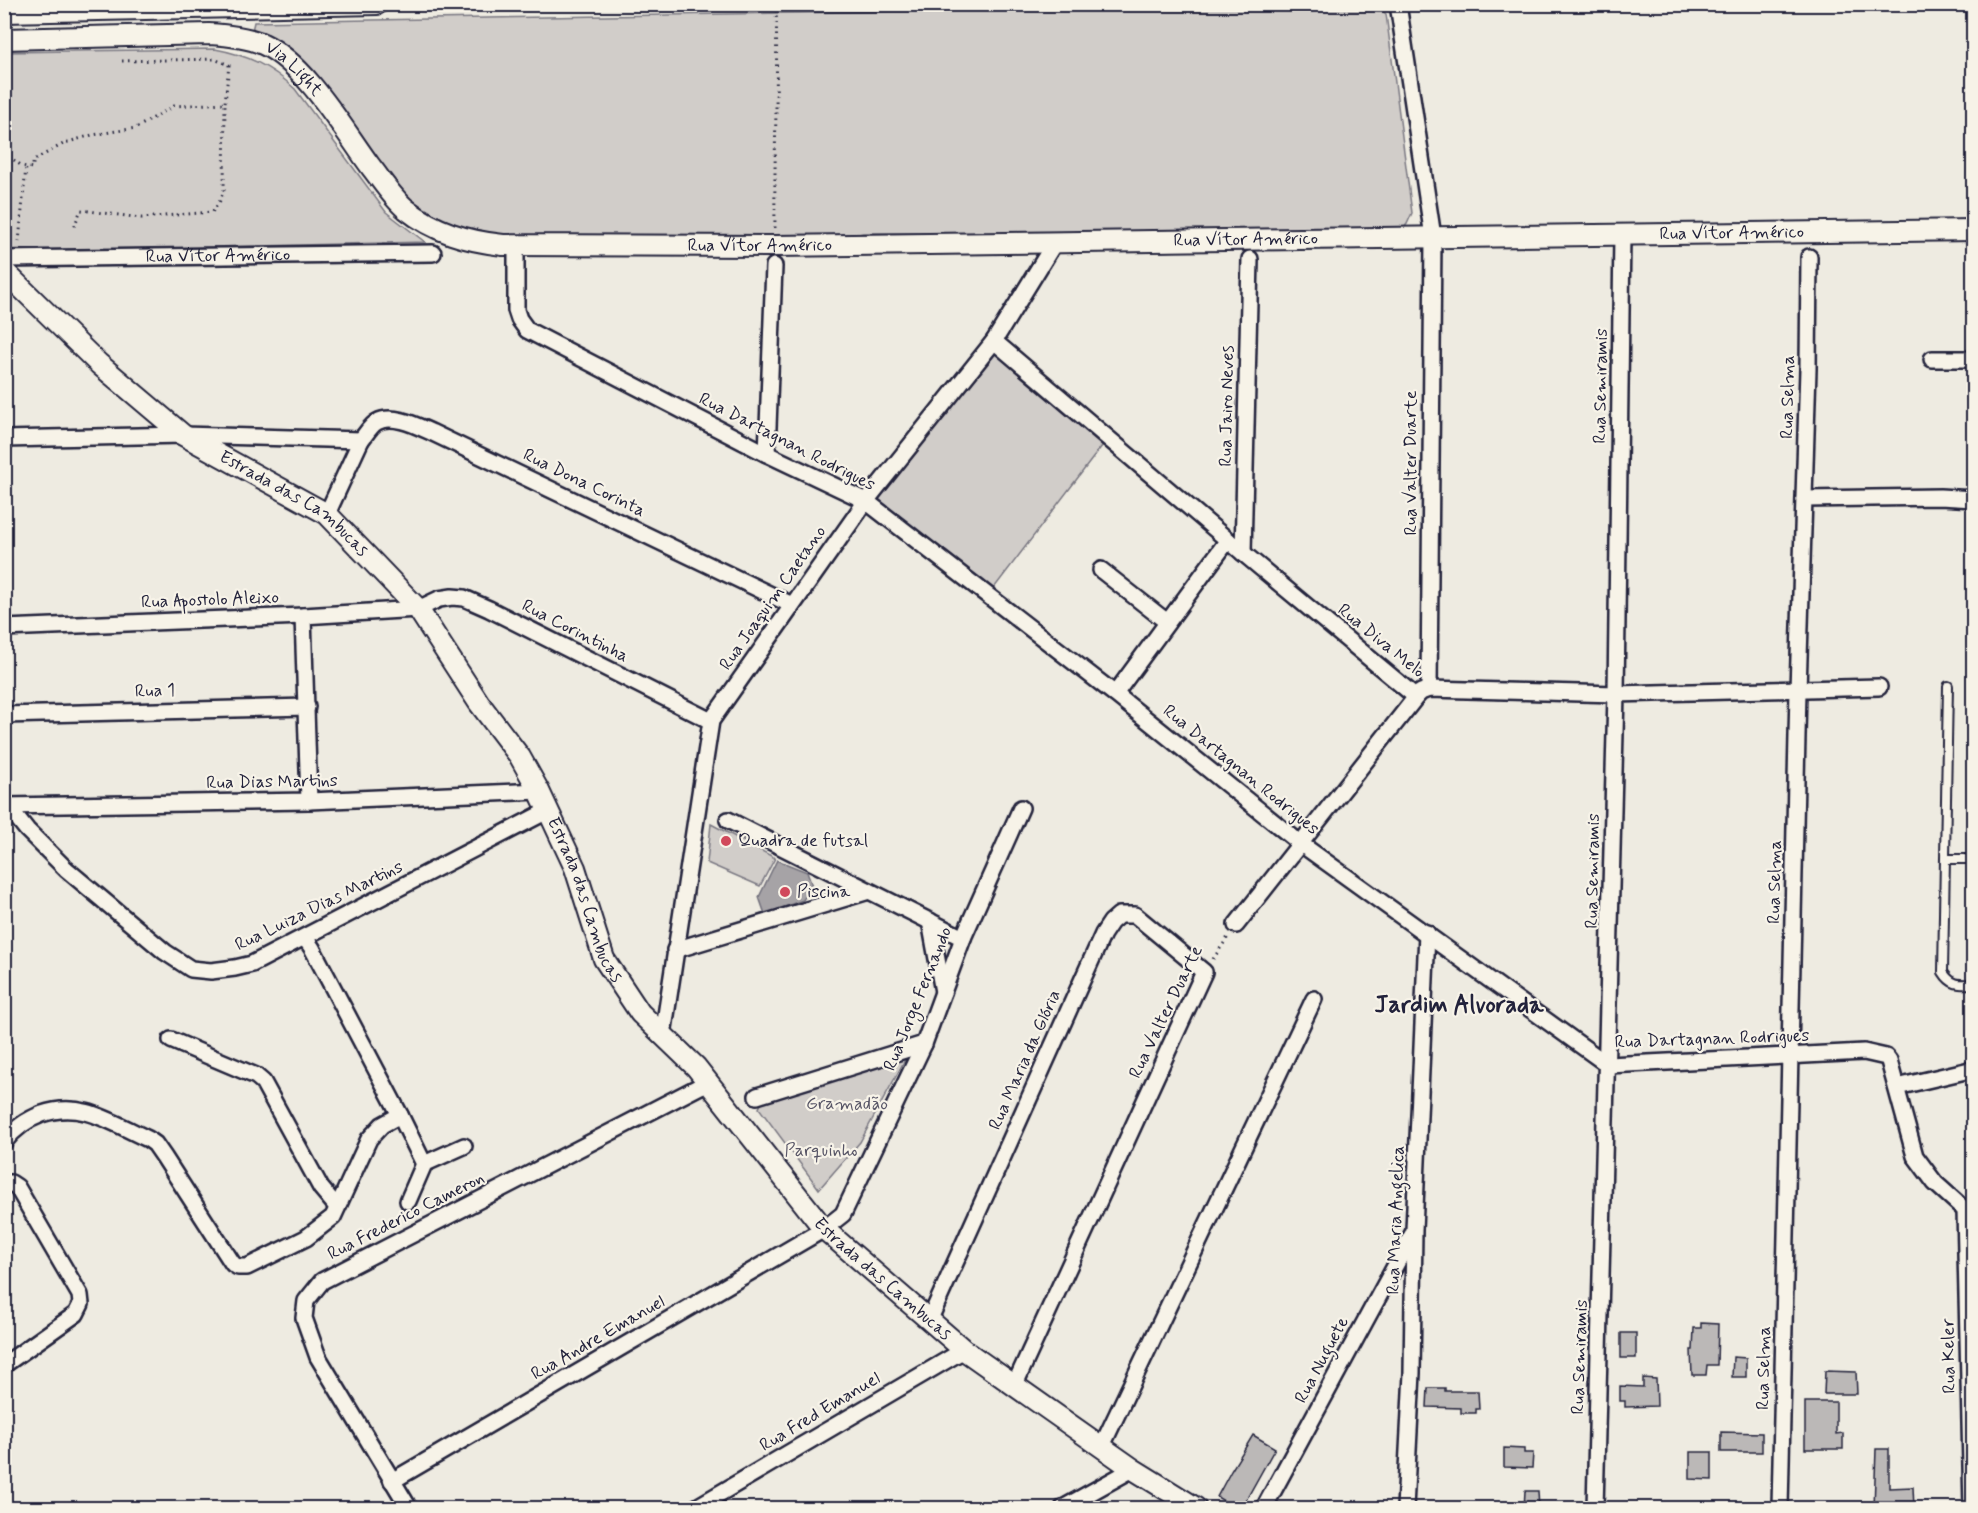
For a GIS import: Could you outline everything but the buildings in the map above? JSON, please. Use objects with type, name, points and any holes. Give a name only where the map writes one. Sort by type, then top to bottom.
[{"type":"street","points":[[4,12],[377,4]]},
{"type":"street","name":"Rua Valter Duarte","points":[[1398,4],[1432,237],[1423,693]]},
{"type":"street","name":"Via Light","points":[[4,39],[209,34],[237,37],[262,44],[297,68],[387,188],[404,207],[442,232],[478,241],[516,246]]},
{"type":"street","name":"Rua Vítor Américo","points":[[516,246],[775,246],[1974,230]]},
{"type":"street","name":"Rua Semiramis","points":[[1595,1509],[1616,694],[1622,235]]},
{"type":"street","name":"Rua Joaquim Caetano","points":[[663,1035],[711,721],[866,501],[994,341],[1055,242]]},
{"type":"street","name":"Rua Dartagnan Rodrigues","points":[[516,246],[516,310],[519,320],[527,330],[767,454],[866,501],[1115,694],[1301,844],[1608,1065],[1864,1052],[1886,1057],[1897,1087],[1916,1156],[1935,1183],[1970,1209]]},
{"type":"street","name":"Rua Vítor Américo","points":[[4,259],[433,253]]},
{"type":"street","name":"Rua Selma","points":[[1780,1509],[1809,257]]},
{"type":"street","name":"Rua Jairo Neves","points":[[1243,553],[1250,259]]},
{"type":"street","points":[[767,454],[774,266]]},
{"type":"street","name":"Estrada das Cambucas","points":[[4,271],[99,364],[183,435],[327,514],[418,609],[479,703],[520,757],[539,791],[575,868],[604,959],[640,1013],[696,1067],[824,1229],[964,1350],[1133,1469],[1196,1509]]},
{"type":"street","name":"Rua Diva Melo","points":[[994,341],[1243,553],[1423,693],[1616,694],[1879,687]]},
{"type":"street","points":[[1932,359],[1974,359]]},
{"type":"street","name":"Rua Dona Corinta","points":[[327,514],[361,440],[376,422],[383,420],[412,424],[792,605]]},
{"type":"street","points":[[4,439],[183,435],[361,440]]},
{"type":"street","points":[[1804,499],[1974,498]]},
{"type":"street","points":[[1115,694],[1228,540]]},
{"type":"street","points":[[1101,570],[1167,622]]},
{"type":"street","name":"Rua Corintinha","points":[[418,609],[439,599],[464,598],[711,721]]},
{"type":"street","name":"Rua Apostolo Aleixo","points":[[4,628],[418,609]]},
{"type":"street","points":[[303,616],[309,801]]},
{"type":"street","points":[[1236,925],[1423,693]]},
{"type":"street","name":"Rua 1","points":[[4,715],[307,707]]},
{"type":"street","name":"Rua Dias Martins","points":[[6,806],[309,801],[539,791]]},
{"type":"street","name":"Rua Luiza Dias Martins","points":[[6,806],[66,869],[165,952],[191,969],[211,971],[252,964],[549,810]]},
{"type":"street","name":"Rua Jorge Fernando","points":[[824,1229],[843,1214],[924,1044],[963,938],[1021,808]]},
{"type":"street","points":[[728,820],[963,938]]},
{"type":"street","points":[[675,950],[869,891]]},
{"type":"street","name":"Rua Maria da Glória","points":[[929,1321],[1103,934],[1111,922],[1119,915],[1135,915],[1204,972]]},
{"type":"street","points":[[930,921],[943,992]]},
{"type":"street","name":"Rua Maria Angelica","points":[[1405,1509],[1412,1373],[1414,1230],[1427,933]]},
{"type":"street","points":[[304,938],[312,948],[424,1164]]},
{"type":"street","name":"Rua Valter Duarte","points":[[1015,1384],[1204,972]]},
{"type":"street","points":[[1102,1446],[1314,999]]},
{"type":"street","points":[[171,1040],[256,1076],[263,1082],[321,1188],[337,1207]]},
{"type":"street","points":[[757,1096],[924,1044]]},
{"type":"street","points":[[1897,1087],[1974,1069]]},
{"type":"street","name":"Rua Frederico Cameron","points":[[409,1509],[318,1357],[304,1318],[306,1301],[322,1281],[708,1082]]},
{"type":"street","points":[[4,1142],[12,1132],[32,1118],[56,1110],[76,1109],[90,1112],[148,1139],[155,1144],[164,1157],[233,1264],[238,1267],[247,1267],[306,1238],[333,1217],[369,1139],[382,1125],[400,1115]]},
{"type":"street","points":[[408,1201],[424,1164],[464,1146]]},
{"type":"street","points":[[4,1183],[11,1183],[16,1187],[80,1295],[81,1304],[76,1314],[4,1365]]},
{"type":"street","name":"Rua Keler","points":[[1970,1209],[1972,1509]]},
{"type":"street","name":"Rua Andre Emanuel","points":[[392,1481],[824,1229]]},
{"type":"street","name":"Rua Nuguete","points":[[1264,1509],[1414,1230]]},
{"type":"street","name":"Rua Fred Emanuel","points":[[695,1509],[964,1350]]},
{"type":"street","points":[[1063,1509],[1133,1469]]},
{"type":"lane","points":[[1948,686],[1943,972],[1948,980],[1956,985],[1974,984]]},
{"type":"lane","points":[[1946,858],[1974,859]]},
{"type":"path","points":[[775,246],[776,4]]},
{"type":"path","points":[[73,229],[81,210],[141,218],[212,212],[219,203],[224,190],[225,103],[229,64],[214,59],[122,61]]},
{"type":"path","points":[[4,153],[22,166],[32,168],[34,160],[65,143],[92,135],[136,128],[174,106],[225,103]]},
{"type":"path","points":[[19,242],[26,167]]},
{"type":"path","name":"Rua Valter Duarte","points":[[1204,972],[1236,925]]},
{"type":"path","points":[[4,1065],[7,1074],[4,1080]]},
{"type":"green space","points":[[1377,5],[1386,14],[1412,213],[1400,233],[987,240],[936,233],[863,233],[827,241],[478,240],[404,203],[326,95],[251,35],[254,22]]},
{"type":"green space","points":[[215,49],[258,63],[277,74],[295,89],[386,212],[425,242],[5,252],[4,52]]},
{"type":"green space","points":[[994,341],[1108,438],[988,596],[866,501]]},
{"type":"green space","name":"Quadra de futsal","points":[[711,824],[775,858],[760,886],[707,863]]},
{"type":"green space","points":[[907,1056],[860,1142],[819,1189],[759,1108],[764,1098]]},
{"type":"shaded area","name":"Piscina","points":[[777,860],[807,872],[812,886],[803,900],[765,914],[759,897]]},
{"type":"place","name":"Quadra de futsal","points":[[726,841]]},
{"type":"place","name":"Piscina","points":[[785,892]]},
{"type":"district","name":"Jardim Alvorada","points":[[1459,1005]]},
{"type":"park label","name":"Gramadão","points":[[847,1104]]},
{"type":"park label","name":"Parquinho","points":[[821,1151]]}]
